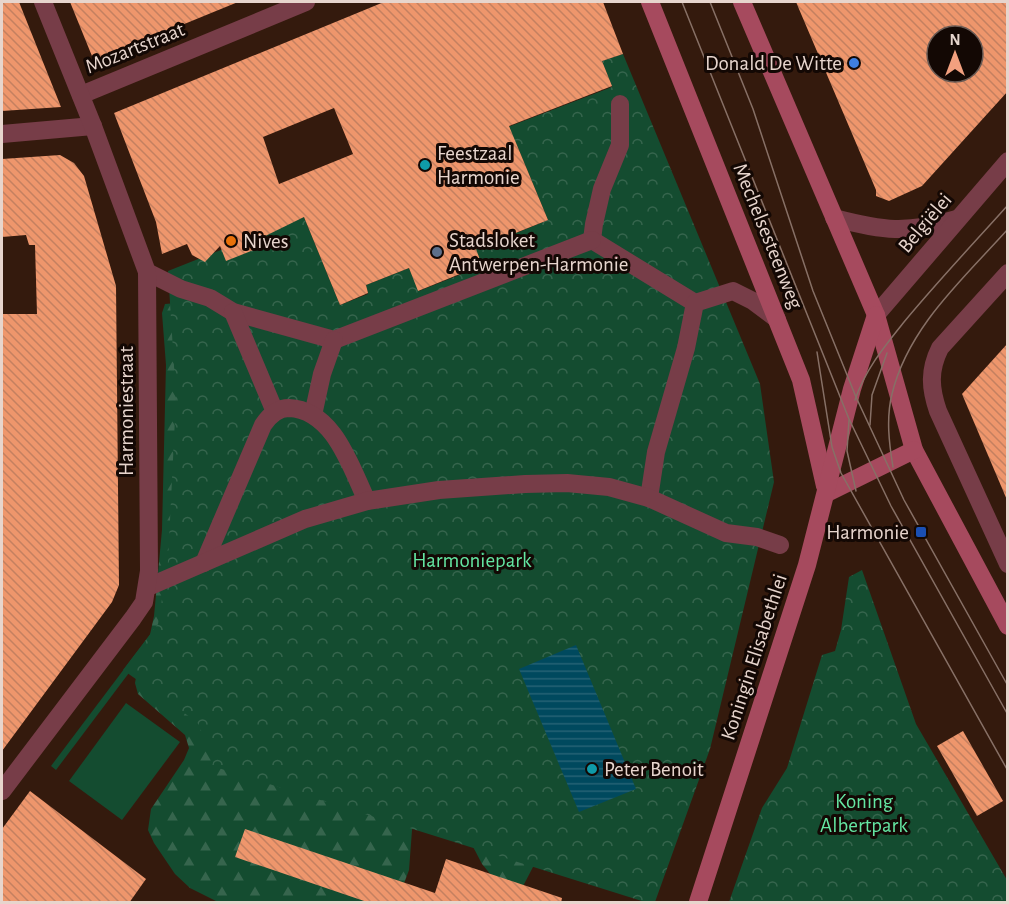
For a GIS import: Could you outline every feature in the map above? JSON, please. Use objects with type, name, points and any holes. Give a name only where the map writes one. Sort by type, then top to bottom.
[{"type":"main road","name":"Mechelsesteenweg","points":[[650,2],[801,380],[827,493]]},
{"type":"main road","points":[[742,2],[876,315],[914,450],[1008,626]]},
{"type":"main road","name":"Koningin Elisabethlei","points":[[698,903],[807,565],[852,389],[876,315]]},
{"type":"main road","points":[[827,493],[914,450]]},
{"type":"street","name":"Harmoniestraat","points":[[2,791],[133,618],[144,602],[148,587],[147,272],[93,126],[43,2]]},
{"type":"street","name":"Mozartstraat","points":[[81,95],[306,2]]},
{"type":"street","points":[[592,240],[602,189],[620,145],[620,104]]},
{"type":"street","points":[[2,134],[93,126]]},
{"type":"street","name":"Belgiëlei","points":[[876,315],[1008,161]]},
{"type":"street","points":[[834,218],[889,230],[909,230],[957,219]]},
{"type":"street","points":[[592,240],[695,303],[733,291],[753,301],[777,319]]},
{"type":"street","points":[[147,272],[181,289],[210,298],[233,312],[334,340],[592,240]]},
{"type":"street","points":[[1008,273],[940,348],[933,362],[932,386],[938,411],[1008,564]]},
{"type":"street","points":[[649,498],[656,452],[686,348],[695,303]]},
{"type":"street","points":[[233,312],[274,412]]},
{"type":"street","points":[[313,416],[322,374],[334,340]]},
{"type":"street","points":[[204,563],[263,425],[274,412],[285,408],[298,409],[313,416],[326,426],[336,439],[367,501]]},
{"type":"street","points":[[148,587],[305,519],[367,501],[439,490],[567,483],[609,487],[649,498],[726,533],[757,537],[780,545]]},
{"type":"green space","name":"Harmoniepark","points":[[623,54],[760,384],[774,482],[710,749],[655,902],[645,902],[212,766],[214,758],[197,722],[123,670],[158,624],[168,561],[176,398],[168,271],[304,217],[340,305],[368,294],[366,285],[409,268],[419,291],[482,266],[472,241],[519,232],[548,220],[508,127],[612,87],[602,61]]},
{"type":"green space","points":[[177,303],[546,842],[521,890],[501,887],[482,864],[467,835],[413,817],[409,870],[397,902],[218,902],[190,888],[175,874],[154,843],[148,830],[151,809],[184,760],[189,748],[185,735],[138,694],[135,683],[138,667],[148,644],[154,616],[162,530],[166,365],[162,313],[165,304]]},
{"type":"green space","name":"Koning Albertpark","points":[[862,570],[916,724],[1007,880],[1007,902],[729,902],[762,808],[787,768],[822,655],[835,651],[841,630],[849,577]]},
{"type":"green space","points":[[158,624],[165,625],[56,770],[51,766]]},
{"type":"green space","points":[[126,703],[180,742],[122,820],[69,781]]},
{"type":"water","points":[[576,645],[636,789],[579,812],[519,669]]},
{"type":"building","points":[[2,2],[19,2],[61,107],[2,111]]},
{"type":"building","points":[[70,2],[238,2],[94,61]]},
{"type":"building","points":[[384,2],[603,2],[623,54],[602,61],[612,86],[509,126],[548,220],[476,249],[482,265],[418,291],[409,268],[366,285],[368,293],[340,305],[304,217],[253,242],[256,249],[226,261],[220,246],[205,262],[192,255],[187,244],[162,254],[156,222],[114,113]],"holes":[[[334,108],[353,154],[279,184],[263,137]]]},
{"type":"building","points":[[796,2],[1008,2],[1008,91],[922,186],[889,201],[876,196],[876,190]]},
{"type":"building","points":[[60,155],[74,163],[84,176],[116,286],[119,585],[112,602],[2,751],[2,314],[37,314],[35,245],[29,245],[26,235],[2,237],[2,159]]},
{"type":"building","points":[[1008,343],[1008,500],[1007,500],[962,394]]},
{"type":"building","points":[[963,731],[1003,801],[977,816],[937,746]]},
{"type":"building","points":[[30,791],[146,879],[129,903],[2,903],[2,829]]},
{"type":"building","points":[[245,829],[435,893],[446,859],[562,898],[561,903],[370,903],[235,857]]},
{"type":"tram line","points":[[682,2],[849,419],[891,506],[1008,715]]},
{"type":"tram line","points":[[710,2],[753,109],[813,291],[856,397],[904,500],[1008,686]]},
{"type":"tram line","points":[[855,400],[870,369],[889,341],[929,292],[1008,205]]},
{"type":"tram line","points":[[893,467],[889,430],[890,403],[900,370],[911,347],[939,305],[1008,229]]},
{"type":"tram line","points":[[817,352],[832,447],[841,473],[1008,771]]},
{"type":"tram line","points":[[870,425],[872,395],[887,353]]},
{"type":"tram line","points":[[849,420],[847,451],[856,491]]},
{"type":"place","name":"Donald De Witte","points":[[854,63]]},
{"type":"place","name":"Feestzaal Harmonie","points":[[425,165]]},
{"type":"place","name":"Nives","points":[[231,241]]},
{"type":"place","name":"Stadsloket Antwerpen-Harmonie","points":[[437,252]]},
{"type":"place","name":"Harmonie","points":[[921,532]]},
{"type":"place","name":"Peter Benoit","points":[[592,769]]}]
